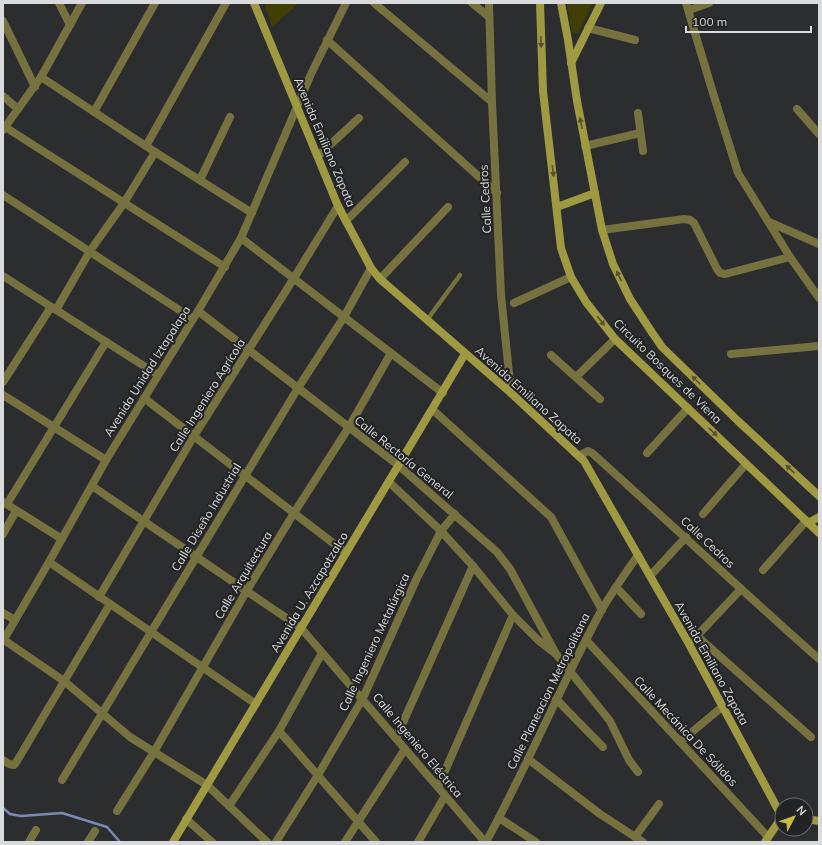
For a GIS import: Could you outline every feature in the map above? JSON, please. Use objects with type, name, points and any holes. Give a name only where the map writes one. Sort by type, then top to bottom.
[{"type":"street","points":[[59,3],[70,26]]},
{"type":"street","points":[[82,3],[35,87],[4,128],[225,267]]},
{"type":"street","points":[[94,112],[155,3]]},
{"type":"street","points":[[146,146],[226,3]]},
{"type":"street","name":"Avenida Emiliano Zapata","points":[[254,3],[338,206],[371,268],[380,279],[511,394],[584,461],[689,644],[774,802]]},
{"type":"street","name":"Avenida Unidad Iztapalapa","points":[[3,640],[106,460],[225,267],[241,238],[297,107],[327,40],[346,3]]},
{"type":"street","points":[[374,3],[492,102]]},
{"type":"street","points":[[472,3],[489,17]]},
{"type":"street","name":"Calle Cedros","points":[[489,3],[501,295],[511,394]]},
{"type":"street","name":"Circuito Bosques de Viena","points":[[540,3],[543,91],[561,248],[571,277],[586,302],[614,339],[819,533]]},
{"type":"street","name":"Circuito Bosques de Viena","points":[[561,3],[594,193],[602,230],[613,264],[630,299],[662,347],[738,421],[819,496]]},
{"type":"street","points":[[571,64],[601,3]]},
{"type":"street","points":[[709,3],[688,7],[738,173],[790,257],[819,298]]},
{"type":"street","points":[[3,21],[35,87]]},
{"type":"street","points":[[588,28],[635,40]]},
{"type":"street","points":[[327,40],[497,193]]},
{"type":"street","points":[[41,77],[155,152],[252,213]]},
{"type":"street","points":[[3,96],[18,109]]},
{"type":"street","points":[[797,109],[819,134]]},
{"type":"street","points":[[638,113],[643,151]]},
{"type":"street","points":[[200,180],[230,117]]},
{"type":"street","points":[[318,156],[359,118]]},
{"type":"street","points":[[586,146],[640,133]]},
{"type":"street","points":[[3,382],[53,309],[90,251],[124,203],[155,152]]},
{"type":"street","points":[[346,221],[405,162]]},
{"type":"street","points":[[557,207],[594,193]]},
{"type":"street","points":[[3,195],[193,319]]},
{"type":"street","name":"Calle Ingeniero Agrícola","points":[[99,597],[194,436],[338,206]]},
{"type":"street","points":[[380,279],[448,207]]},
{"type":"street","points":[[602,230],[684,219],[690,220],[694,223],[720,273],[725,274],[790,257]]},
{"type":"street","points":[[769,222],[819,244]]},
{"type":"street","points":[[241,238],[443,393]]},
{"type":"street","name":"Calle Diseño Industrial","points":[[62,780],[245,475],[298,388],[344,317],[371,268]]},
{"type":"street","points":[[3,276],[158,375]]},
{"type":"street","points":[[514,303],[571,277]]},
{"type":"street","name":"Calle Rectoría General","points":[[198,311],[398,465],[455,514],[504,560],[556,654]]},
{"type":"street","points":[[576,376],[614,339]]},
{"type":"street","points":[[62,539],[5,503],[106,342]]},
{"type":"street","points":[[731,354],[819,346]]},
{"type":"street","name":"Calle Arquitectura","points":[[117,811],[154,752],[246,592],[349,427],[391,353]]},
{"type":"street","name":"Avenida U. Azcapotzalco","points":[[173,842],[466,354]]},
{"type":"street","points":[[551,355],[600,399]]},
{"type":"street","points":[[3,395],[106,460]]},
{"type":"street","points":[[144,398],[346,553]]},
{"type":"street","points":[[647,453],[688,408]]},
{"type":"street","points":[[432,410],[550,517],[602,610]]},
{"type":"street","name":"Calle Cedros","points":[[579,456],[588,451],[592,453],[819,659]]},
{"type":"street","points":[[703,514],[746,464]]},
{"type":"street","points":[[389,482],[441,531],[473,566],[513,615],[538,640],[556,654],[610,721],[629,760],[638,772]]},
{"type":"street","name":"Calle Ingeniero Eléctrica","points":[[92,486],[301,628],[486,842]]},
{"type":"street","points":[[3,534],[16,511]]},
{"type":"street","name":"Calle Ingeniero Metalúrgica","points":[[276,842],[318,775],[362,698],[416,580],[441,531],[455,514]]},
{"type":"street","points":[[763,570],[807,522],[819,517]]},
{"type":"street","points":[[650,576],[686,537]]},
{"type":"street","name":"Calle Planeacion Metropolitana","points":[[486,842],[586,640],[616,587],[638,555]]},
{"type":"street","points":[[49,562],[256,704]]},
{"type":"street","points":[[396,738],[473,566]]},
{"type":"street","points":[[616,587],[641,614]]},
{"type":"street","points":[[689,644],[741,589]]},
{"type":"street","points":[[3,760],[14,765],[110,604]]},
{"type":"street","points":[[3,613],[15,620]]},
{"type":"street","points":[[438,787],[513,615]]},
{"type":"street","points":[[697,636],[811,736]]},
{"type":"street","points":[[3,640],[64,681],[130,737],[207,785],[266,842]]},
{"type":"street","name":"Calle Mecánica De Sólidos","points":[[586,640],[680,742],[766,840]]},
{"type":"street","points":[[229,806],[280,731],[322,653]]},
{"type":"street","points":[[556,699],[603,747]]},
{"type":"street","points":[[680,742],[722,707]]},
{"type":"street","points":[[280,731],[376,842]]},
{"type":"street","points":[[345,842],[406,749]]},
{"type":"street","points":[[528,759],[600,814],[643,842]]},
{"type":"street","points":[[418,842],[445,796]]},
{"type":"street","points":[[635,836],[659,804]]},
{"type":"street","points":[[499,818],[536,842]]},
{"type":"street","points":[[186,819],[212,842]]},
{"type":"street","points":[[766,840],[774,828]]},
{"type":"street","points":[[29,842],[36,830]]},
{"type":"street","points":[[88,842],[95,831]]},
{"type":"lane","points":[[427,320],[460,275]]},
{"type":"shaded area","points":[[264,3],[299,3],[272,27]]},
{"type":"shaded area","points":[[567,3],[593,3],[578,34],[572,32]]},
{"type":"waterway","points":[[3,808],[10,814],[21,816],[62,813],[107,827],[120,842]]}]
